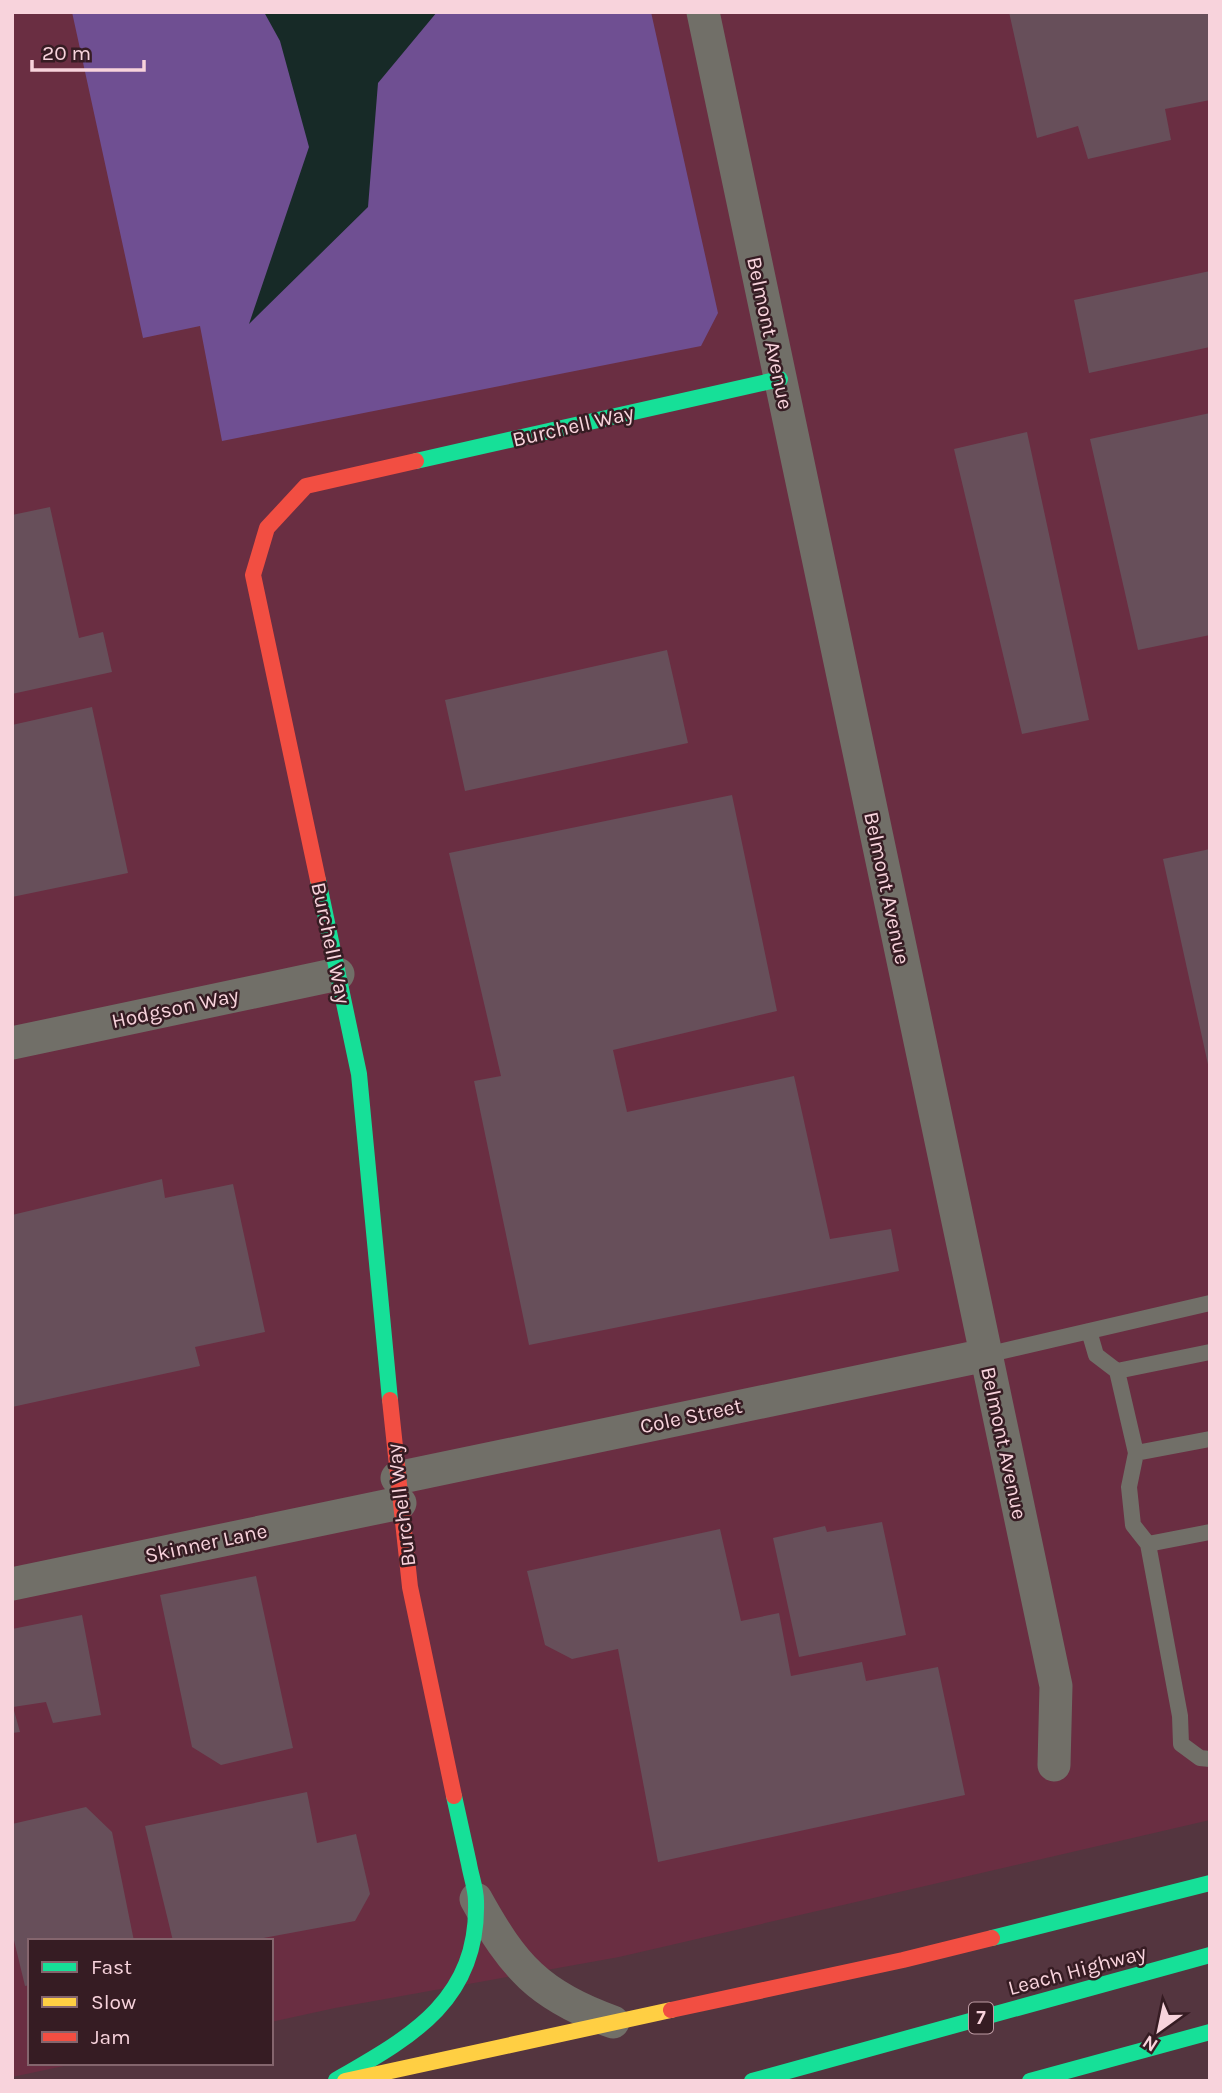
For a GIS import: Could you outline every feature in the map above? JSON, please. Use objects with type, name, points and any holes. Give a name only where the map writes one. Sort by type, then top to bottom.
[{"type":"main road","name":"Burchell Way","points":[[334,2081],[411,2036],[451,1994],[464,1975],[472,1951],[476,1899],[410,1587],[398,1490],[359,1074],[253,575],[267,527],[306,486],[780,379]]},
{"type":"main road","points":[[345,2081],[903,1960],[1210,1882]]},
{"type":"main road","name":"Leach Highway","points":[[752,2081],[1210,1955]]},
{"type":"main road","points":[[1030,2081],[1210,2032]]},
{"type":"main road","points":[[1124,2072],[1210,2042]]},
{"type":"street","name":"Belmont Avenue","points":[[703,12],[1056,1686],[1054,1765]]},
{"type":"street","name":"Hodgson Way","points":[[12,1043],[338,974]]},
{"type":"street","name":"Cole Street","points":[[398,1490],[986,1355]]},
{"type":"street","name":"Skinner Lane","points":[[12,1584],[398,1490]]},
{"type":"street","name":"Burchell Way","points":[[476,1899],[515,1962],[538,1984],[579,2010],[613,2022]]},
{"type":"lane","points":[[986,1355],[1210,1303]]},
{"type":"lane","points":[[1089,1331],[1096,1355],[1117,1371],[1136,1453],[1129,1488],[1133,1525],[1148,1544],[1180,1716],[1181,1744],[1200,1758],[1210,1759]]},
{"type":"lane","points":[[1117,1371],[1210,1352]]},
{"type":"lane","points":[[1136,1453],[1210,1439]]},
{"type":"lane","points":[[1148,1544],[1210,1532]]},
{"type":"shaded area","points":[[12,12],[1210,12],[1210,1820],[619,1957],[273,2022],[273,1939],[28,1939],[28,2065],[69,2065],[12,2077]]},
{"type":"shaded area","points":[[72,12],[651,12],[718,313],[701,346],[222,441],[200,326],[143,338]]},
{"type":"shaded area","points":[[264,12],[437,12],[378,83],[368,207],[249,324],[309,147],[280,41]]},
{"type":"building","points":[[1009,12],[1210,12],[1210,100],[1165,109],[1171,140],[1088,159],[1078,126],[1037,138]]},
{"type":"building","points":[[1210,271],[1210,347],[1089,373],[1074,300]]},
{"type":"building","points":[[1210,413],[1210,635],[1138,650],[1090,439]]},
{"type":"building","points":[[1027,432],[1089,720],[1022,734],[954,449]]},
{"type":"building","points":[[50,507],[79,638],[103,632],[112,672],[12,694],[12,515]]},
{"type":"building","points":[[667,650],[688,743],[465,791],[445,700]]},
{"type":"building","points":[[92,707],[128,873],[12,897],[12,725]]},
{"type":"building","points":[[732,795],[777,1011],[613,1050],[627,1112],[794,1076],[830,1239],[891,1229],[899,1271],[529,1345],[474,1081],[501,1076],[449,853]]},
{"type":"building","points":[[1210,849],[1210,1068],[1209,1069],[1163,859]]},
{"type":"building","points":[[162,1179],[165,1198],[233,1184],[265,1332],[195,1347],[200,1366],[12,1407],[12,1215]]},
{"type":"building","points":[[882,1522],[906,1635],[799,1657],[773,1538],[825,1526],[827,1532]]},
{"type":"building","points":[[720,1529],[741,1621],[779,1613],[791,1676],[862,1662],[866,1681],[938,1667],[965,1795],[658,1862],[618,1649],[572,1659],[545,1645],[527,1571]]},
{"type":"building","points":[[256,1576],[293,1748],[221,1765],[192,1747],[160,1595]]},
{"type":"building","points":[[82,1615],[101,1715],[53,1723],[46,1702],[13,1707],[20,1732],[12,1733],[12,1629]]},
{"type":"building","points":[[307,1792],[317,1843],[356,1834],[370,1894],[355,1921],[258,1939],[173,1939],[145,1826]]},
{"type":"building","points":[[86,1807],[112,1832],[134,1939],[28,1939],[28,1985],[25,1986],[12,1932],[12,1824]]},
{"type":"traffic: fast","points":[[416,461],[780,379]]},
{"type":"traffic: fast","points":[[318,880],[359,1074],[390,1400]]},
{"type":"traffic: fast","points":[[336,2080],[414,2031],[453,1990],[466,1965],[474,1935],[476,1896],[454,1796]]},
{"type":"traffic: fast","points":[[992,1938],[1210,1883]]},
{"type":"traffic: fast","points":[[752,2081],[1210,1955]]},
{"type":"traffic: fast","points":[[1030,2081],[1210,2032]]},
{"type":"traffic: slow","points":[[345,2081],[671,2010]]},
{"type":"traffic: jam","points":[[318,880],[253,575],[267,528],[306,486],[416,461]]},
{"type":"traffic: jam","points":[[390,1400],[410,1587],[454,1796]]},
{"type":"traffic: jam","points":[[671,2010],[992,1938]]}]
